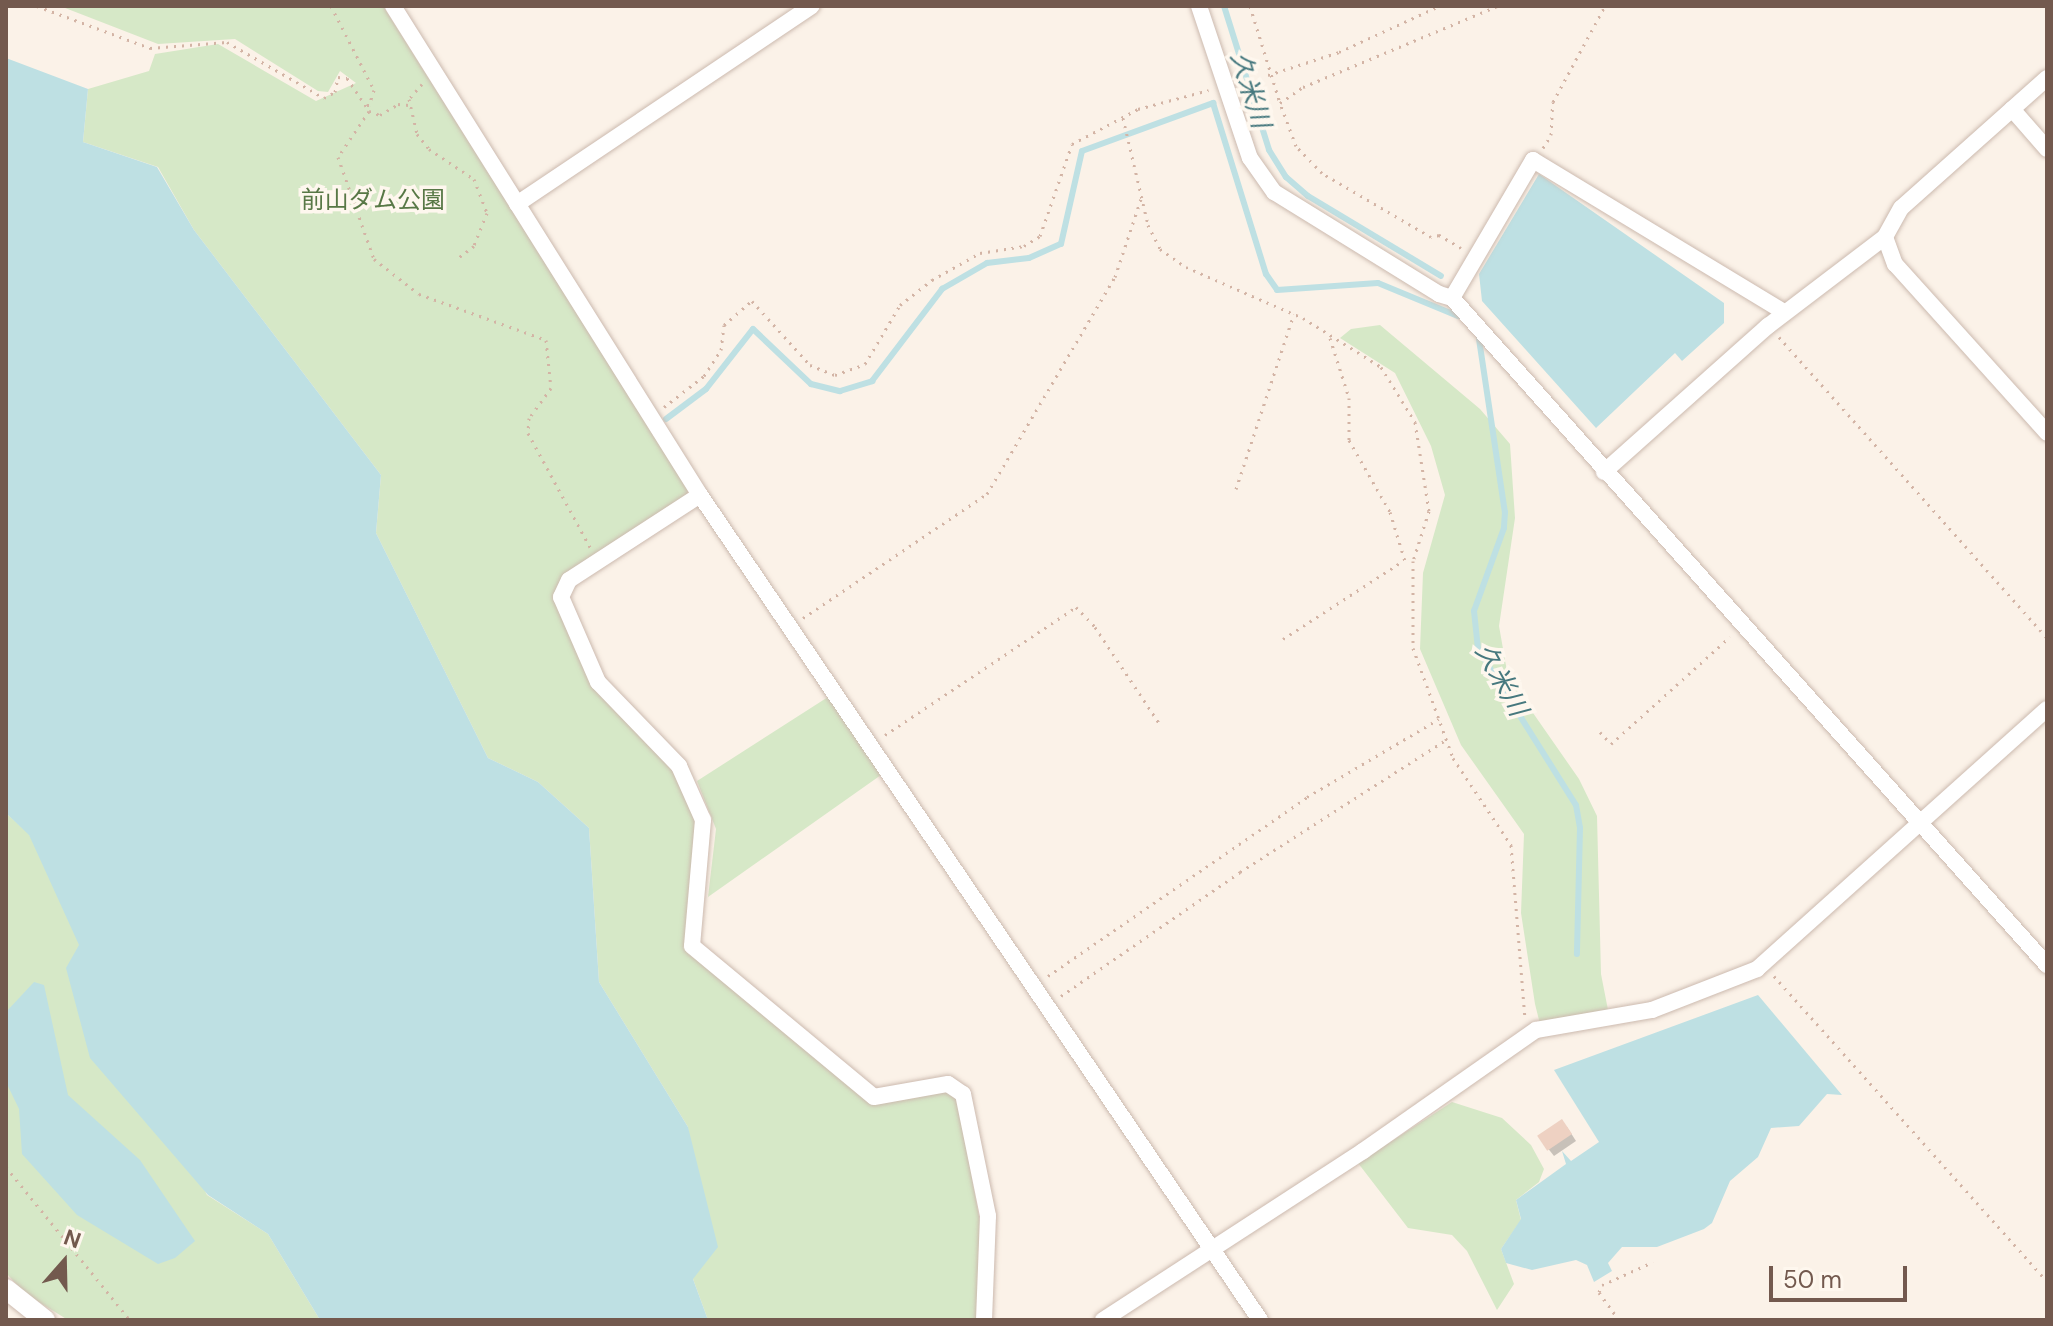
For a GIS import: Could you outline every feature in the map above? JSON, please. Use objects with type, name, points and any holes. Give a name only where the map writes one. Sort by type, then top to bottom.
[{"type":"street","points":[[393,6],[700,495],[1260,1320]]},
{"type":"street","points":[[517,204],[812,6]]},
{"type":"street","points":[[1199,6],[1250,158],[1274,192],[1452,298],[1604,472],[2047,965]]},
{"type":"street","points":[[1604,472],[1784,312],[1885,237],[1901,208],[2047,78]]},
{"type":"street","points":[[2012,109],[2047,149]]},
{"type":"street","points":[[1452,298],[1533,160],[1784,312]]},
{"type":"street","points":[[1885,237],[1895,264],[2047,433]]},
{"type":"street","points":[[700,495],[569,580],[561,597],[598,682],[679,766],[703,820],[692,946],[874,1097],[957,1087],[988,1216],[984,1320]]},
{"type":"street","points":[[1103,1320],[1363,1151],[1527,1035],[1652,1010],[1737,979],[1763,964],[2047,709]]},
{"type":"street","points":[[6,1289],[45,1320]]},
{"type":"path","points":[[37,6],[150,48],[227,42],[324,98],[335,92],[342,76],[369,111],[380,115],[398,104],[410,105]]},
{"type":"path","points":[[331,6],[374,90],[369,105],[364,105]]},
{"type":"path","points":[[1250,6],[1268,75],[1296,146],[1322,173],[1431,237],[1439,235],[1475,256]]},
{"type":"path","points":[[1268,75],[1339,52],[1439,6]]},
{"type":"path","points":[[1280,103],[1303,87],[1498,6]]},
{"type":"path","points":[[1533,160],[1551,135],[1553,102],[1605,6]]},
{"type":"path","points":[[435,75],[415,89],[410,105],[417,134],[429,149],[474,179],[485,204],[482,232],[474,246],[457,259]]},
{"type":"path","points":[[650,415],[704,376],[721,350],[724,325],[752,301],[810,365],[835,375],[865,364],[900,305],[932,280],[980,253],[1024,246],[1040,236],[1072,144],[1138,109],[1224,86]]},
{"type":"path","points":[[369,111],[338,157],[374,259],[419,294],[546,340],[551,388],[529,418],[528,433],[563,489],[565,508],[599,561]]},
{"type":"path","points":[[1123,118],[1152,240],[1168,257],[1294,314],[1381,367],[1415,422],[1429,511],[1413,561],[1413,648],[1446,740],[1511,845],[1527,1035]]},
{"type":"path","points":[[790,626],[987,494],[1115,277],[1142,196]]},
{"type":"path","points":[[1236,489],[1294,314]]},
{"type":"path","points":[[1768,326],[2047,638]]},
{"type":"path","points":[[1330,338],[1349,398],[1349,440],[1390,512],[1405,561]]},
{"type":"path","points":[[1283,639],[1405,561],[1413,561]]},
{"type":"path","points":[[870,745],[1076,607],[1159,723]]},
{"type":"path","points":[[1600,732],[1611,744],[1741,625]]},
{"type":"path","points":[[1034,985],[1307,797],[1439,719]]},
{"type":"path","points":[[1047,1005],[1240,872],[1446,740]]},
{"type":"path","points":[[1763,964],[2047,1281]]},
{"type":"path","points":[[6,1167],[130,1320]]},
{"type":"path","points":[[1619,1320],[1599,1292],[1602,1285],[1653,1262]]},
{"type":"green space","name":"前山ダム公園","points":[[60,6],[383,6],[688,490],[687,496],[565,578],[556,591],[593,684],[675,769],[699,828],[685,950],[867,1097],[948,1090],[957,1097],[980,1222],[976,1320],[708,1320],[693,1279],[688,1127],[599,982],[589,828],[538,782],[488,758],[376,533],[381,475],[194,230],[158,167],[83,142],[88,89],[149,71],[155,54],[218,44],[316,101],[356,83],[340,71],[328,92],[318,91],[235,39],[158,44]]},
{"type":"green space","points":[[1380,325],[1480,409],[1510,444],[1515,518],[1499,626],[1508,677],[1579,779],[1597,816],[1601,974],[1608,1010],[1566,1025],[1540,1024],[1535,1004],[1521,913],[1524,834],[1461,745],[1420,649],[1423,573],[1445,495],[1431,446],[1395,373],[1340,338],[1351,329]]},
{"type":"green space","points":[[828,697],[881,775],[708,897],[716,829],[697,781]]},
{"type":"green space","points":[[6,813],[29,834],[207,1195],[268,1234],[320,1320],[68,1320],[26,1294],[6,1273]]},
{"type":"green space","points":[[1452,1102],[1502,1118],[1531,1145],[1544,1169],[1539,1182],[1516,1200],[1521,1220],[1501,1249],[1514,1284],[1497,1310],[1467,1251],[1452,1235],[1408,1228],[1358,1163]]},
{"type":"water","points":[[6,58],[88,89],[83,142],[157,167],[194,230],[381,475],[376,533],[488,758],[538,782],[589,828],[599,982],[688,1127],[718,1247],[693,1279],[708,1320],[320,1320],[268,1234],[208,1195],[90,1058],[66,968],[79,945],[29,835],[6,813]]},
{"type":"water","points":[[1539,174],[1724,303],[1724,323],[1682,361],[1675,353],[1596,428],[1482,301],[1479,274]]},
{"type":"water","points":[[34,982],[44,985],[68,1095],[140,1160],[195,1241],[175,1258],[158,1264],[77,1215],[22,1154],[19,1109],[6,1082],[6,1012]]},
{"type":"water","points":[[1758,995],[1842,1095],[1827,1094],[1799,1126],[1771,1128],[1758,1157],[1730,1181],[1712,1223],[1704,1229],[1657,1247],[1622,1247],[1608,1263],[1612,1271],[1594,1282],[1587,1265],[1576,1260],[1532,1270],[1506,1263],[1501,1249],[1521,1219],[1516,1200],[1566,1164],[1562,1151],[1571,1161],[1599,1142],[1554,1070]]},
{"type":"building","points":[[1562,1119],[1572,1134],[1547,1151],[1537,1136]]},
{"type":"waterway","name":"久米川","points":[[1224,6],[1269,150],[1286,177],[1308,196],[1441,276]]},
{"type":"waterway","points":[[666,419],[706,389],[753,329],[811,384],[840,391],[872,381],[942,289],[987,263],[1029,258],[1061,244],[1082,151],[1213,103],[1266,274],[1277,290],[1378,283],[1458,316]]},
{"type":"waterway","name":"久米川","points":[[1479,339],[1505,512],[1504,528],[1474,611],[1478,649],[1576,805],[1580,828],[1577,954]]}]
